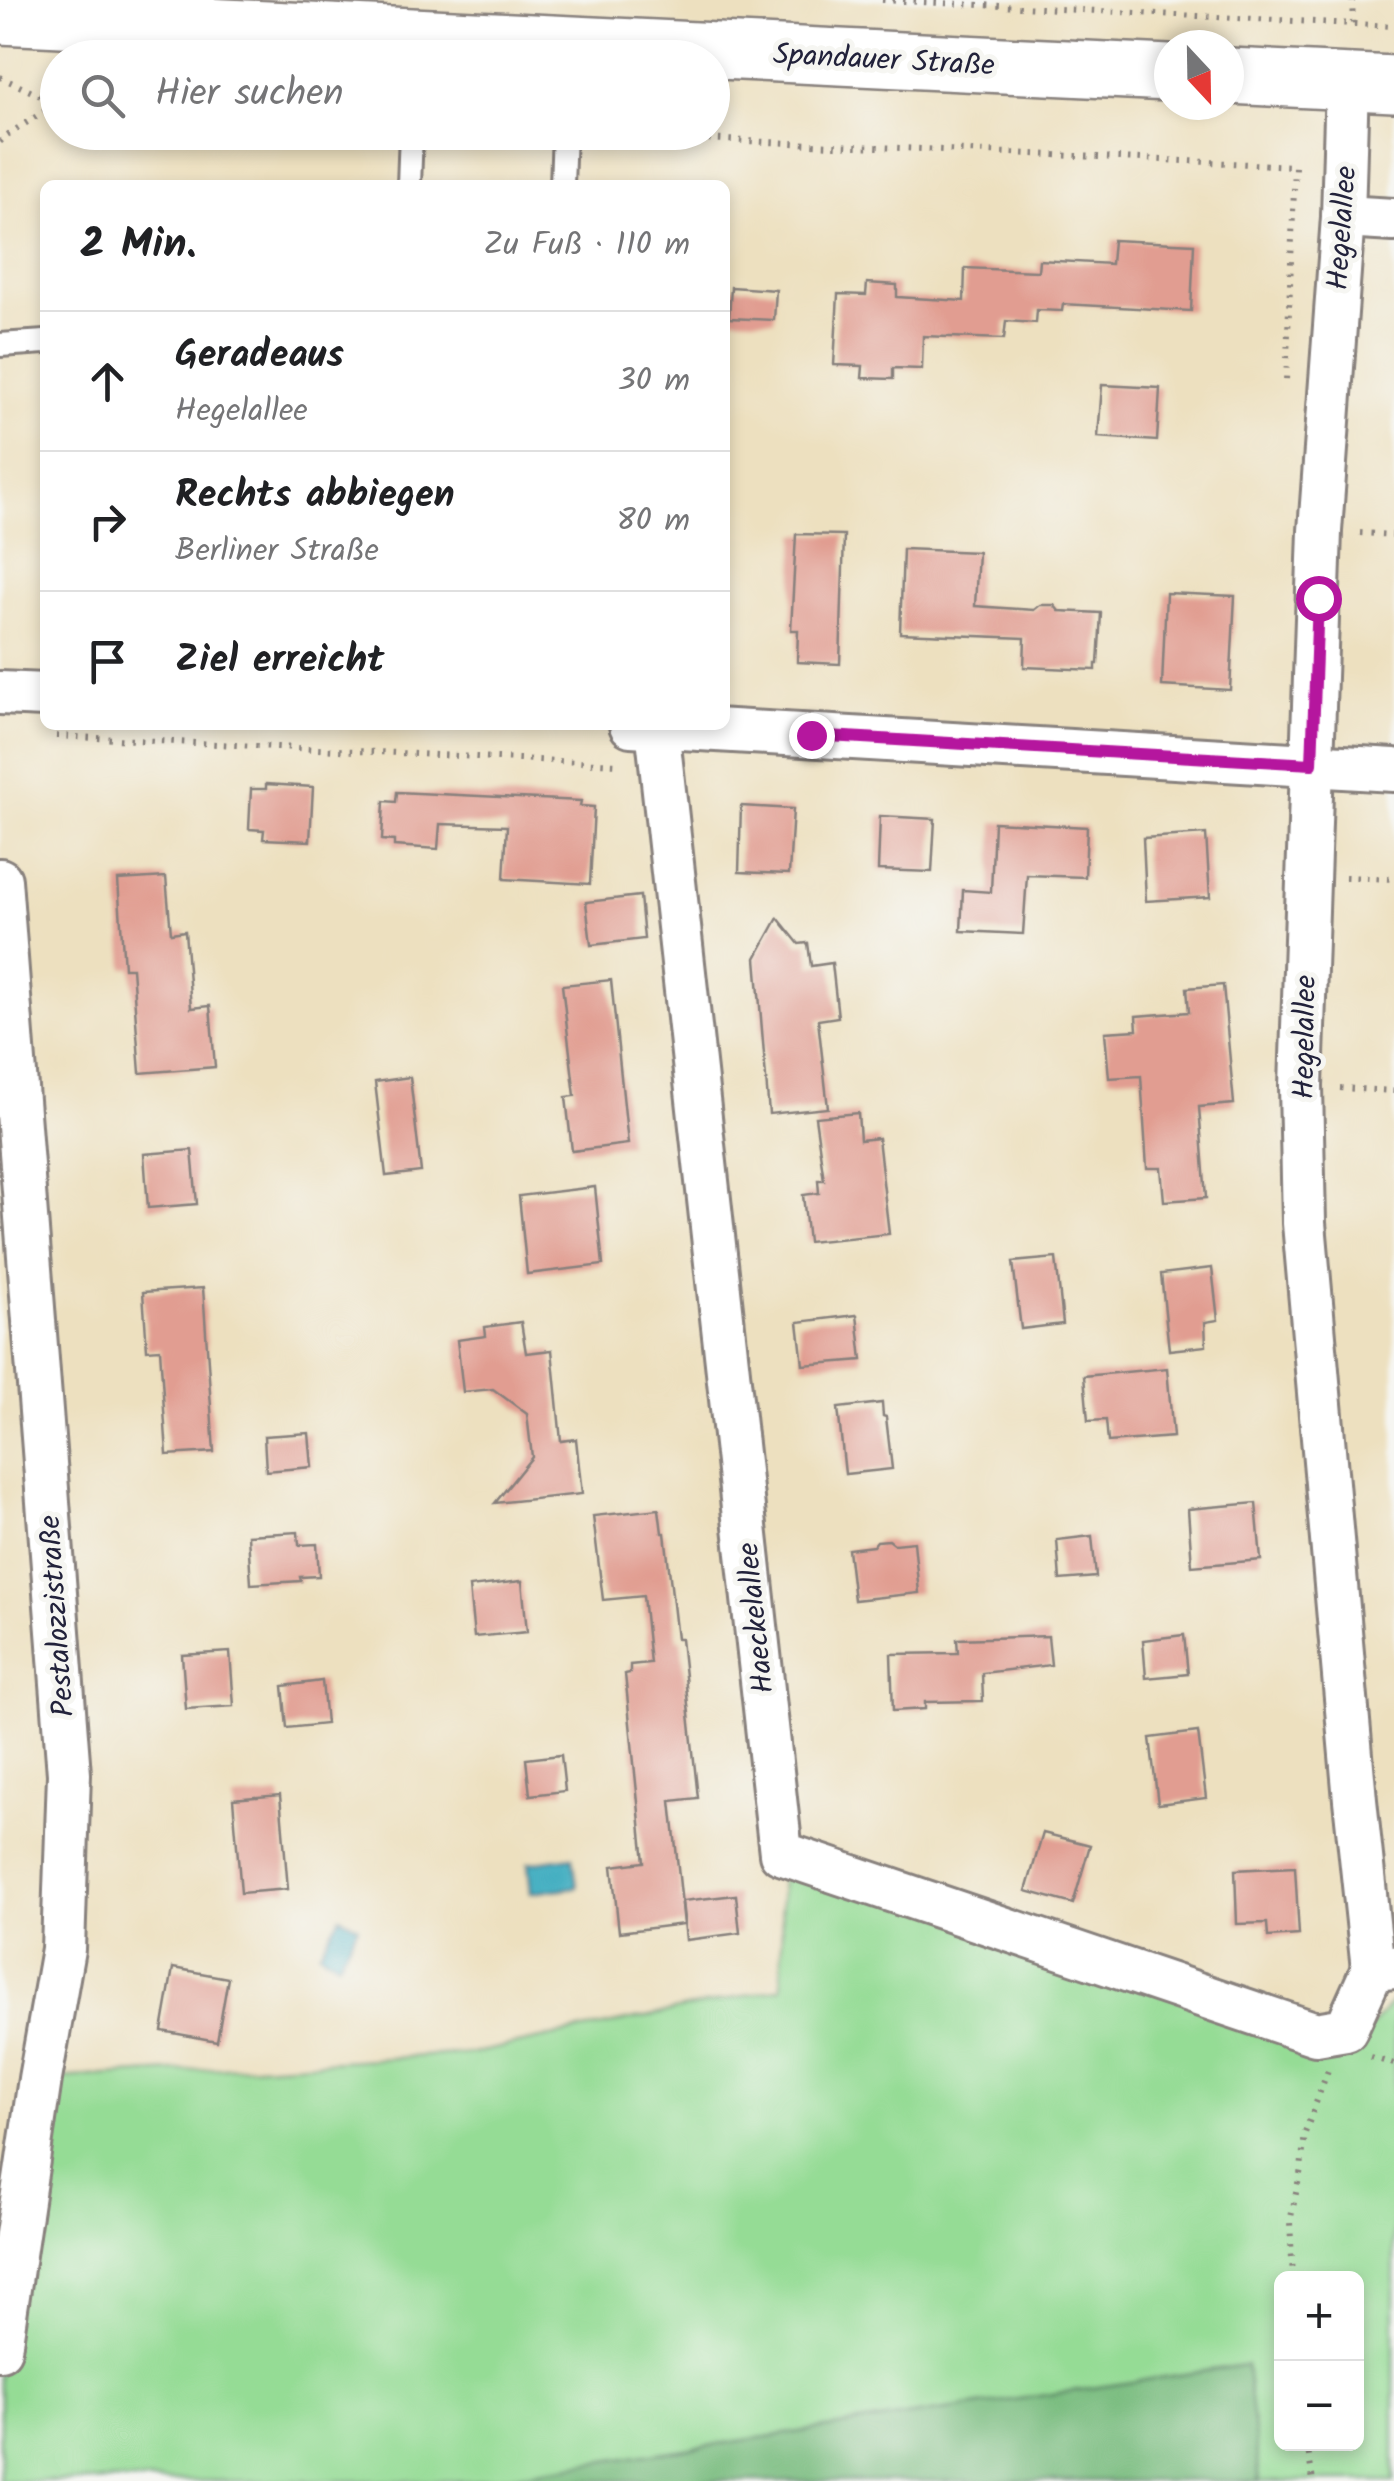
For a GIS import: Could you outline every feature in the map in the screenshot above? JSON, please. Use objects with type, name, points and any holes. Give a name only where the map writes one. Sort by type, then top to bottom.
[{"type":"main road","name":"Spandauer Straße","points":[[0,16],[322,40]]},
{"type":"main road","name":"Spandauer Straße","points":[[730,56],[1154,72]]},
{"type":"main road","points":[[1244,77],[1371,83]]},
{"type":"street","name":"Hegelallee","points":[[1371,83],[1343,218],[1322,480],[1301,1086],[1306,1242],[1354,1800],[1383,1968]]},
{"type":"street","points":[[1343,218],[1394,220]]},
{"type":"street","points":[[0,693],[40,714]]},
{"type":"street","points":[[648,739],[1394,770]]},
{"type":"street","name":"Haeckelallee","points":[[648,739],[781,1853],[1316,2034],[1346,2029]]},
{"type":"street","name":"Pestalozzistraße","points":[[0,880],[68,1774],[63,1949],[0,2349]]},
{"type":"street","points":[[1346,2029],[1383,1968]]},
{"type":"lane","points":[[409,180],[410,150]]},
{"type":"lane","points":[[562,180],[563,150]]},
{"type":"lane","points":[[0,346],[40,342]]},
{"type":"path","points":[[882,0],[1394,26]]},
{"type":"path","points":[[1352,0],[1353,24]]},
{"type":"path","points":[[0,77],[40,96]]},
{"type":"path","points":[[0,142],[40,115]]},
{"type":"path","points":[[730,140],[1295,166]]},
{"type":"path","points":[[421,730],[648,739]]},
{"type":"path","points":[[1301,1086],[1394,1091]]},
{"type":"path","points":[[1293,2271],[1290,2222],[1305,2133],[1346,2029]]},
{"type":"path","points":[[1308,2451],[1313,2481]]},
{"type":"green space","points":[[781,1853],[1345,2054],[1394,2001],[1394,2481],[1260,2481],[1245,2365],[473,2481],[0,2481],[0,2321],[40,2079],[475,2053],[782,1988]]},
{"type":"green space","points":[[1246,2365],[1260,2481],[473,2481]]},
{"type":"water","points":[[573,1857],[577,1887],[531,1893],[528,1863]]},
{"type":"water","points":[[340,1916],[358,1926],[338,1963],[319,1952]]},
{"type":"building","points":[[1113,240],[1194,244],[1191,311],[1063,304],[1062,311],[1037,310],[1036,323],[1006,321],[1004,339],[923,336],[922,369],[893,368],[893,379],[862,378],[863,366],[834,365],[838,294],[866,295],[867,283],[897,285],[897,297],[964,301],[965,268],[1038,271],[1039,260],[1111,264]]},
{"type":"building","points":[[731,287],[776,290],[774,320],[730,318]]},
{"type":"building","points":[[1102,385],[1160,388],[1157,441],[1098,437]]},
{"type":"building","points":[[796,534],[844,535],[840,664],[797,662],[798,630],[791,630]]},
{"type":"building","points":[[903,549],[978,552],[975,606],[1034,610],[1040,605],[1054,605],[1059,611],[1101,613],[1096,670],[1024,667],[1025,638],[900,633]]},
{"type":"building","points":[[1166,593],[1235,596],[1230,690],[1162,686]]},
{"type":"building","points":[[266,784],[313,787],[310,841],[263,839],[264,830],[249,829],[251,789],[266,789]]},
{"type":"building","points":[[397,792],[581,801],[580,806],[594,807],[590,884],[504,879],[507,826],[440,824],[438,849],[394,846],[394,841],[382,840],[384,801],[396,802]]},
{"type":"building","points":[[741,806],[793,809],[789,874],[739,872]]},
{"type":"building","points":[[880,816],[935,819],[932,872],[878,870]]},
{"type":"building","points":[[994,822],[1087,827],[1085,877],[1027,875],[1023,934],[961,931],[963,890],[991,892]]},
{"type":"building","points":[[1206,834],[1210,897],[1146,901],[1143,838]]},
{"type":"building","points":[[166,877],[171,933],[185,931],[191,1008],[210,1006],[215,1067],[140,1073],[132,968],[124,968],[118,880]]},
{"type":"building","points":[[640,896],[644,939],[591,945],[586,902]]},
{"type":"building","points":[[778,918],[799,944],[808,943],[811,966],[832,963],[838,1017],[818,1020],[828,1108],[769,1114],[756,958]]},
{"type":"building","points":[[611,980],[628,1144],[572,1151],[566,1097],[575,1096],[562,985]]},
{"type":"building","points":[[1223,985],[1234,1104],[1199,1107],[1206,1198],[1164,1201],[1161,1168],[1147,1168],[1141,1076],[1109,1078],[1105,1032],[1137,1030],[1136,1016],[1189,1012],[1187,988]]},
{"type":"building","points":[[410,1077],[421,1172],[386,1176],[375,1082]]},
{"type":"building","points":[[858,1113],[860,1140],[878,1138],[889,1234],[808,1242],[803,1195],[819,1193],[818,1180],[824,1180],[815,1117]]},
{"type":"building","points":[[192,1150],[197,1204],[148,1208],[144,1154]]},
{"type":"building","points":[[595,1187],[603,1265],[527,1274],[519,1196]]},
{"type":"building","points":[[1056,1258],[1063,1324],[1021,1329],[1013,1262]]},
{"type":"building","points":[[1212,1268],[1218,1320],[1205,1322],[1206,1346],[1169,1350],[1161,1274]]},
{"type":"building","points":[[203,1288],[214,1452],[167,1455],[160,1349],[147,1350],[143,1292]]},
{"type":"building","points":[[857,1315],[862,1360],[803,1365],[798,1322]]},
{"type":"building","points":[[521,1322],[526,1353],[552,1350],[561,1441],[576,1439],[582,1494],[495,1503],[532,1457],[527,1414],[493,1389],[463,1392],[457,1340],[486,1336],[485,1327]]},
{"type":"building","points":[[1167,1368],[1173,1437],[1108,1442],[1106,1420],[1088,1421],[1084,1376]]},
{"type":"building","points":[[882,1403],[892,1469],[845,1474],[838,1408]]},
{"type":"building","points":[[309,1433],[312,1467],[266,1471],[264,1436]]},
{"type":"building","points":[[1256,1503],[1261,1560],[1192,1566],[1188,1509]]},
{"type":"building","points":[[659,1509],[677,1639],[681,1639],[698,1798],[671,1801],[684,1924],[619,1932],[612,1866],[644,1862],[625,1674],[630,1673],[630,1665],[650,1663],[643,1596],[603,1600],[593,1516]]},
{"type":"building","points":[[298,1532],[299,1545],[317,1544],[319,1576],[251,1584],[248,1535]]},
{"type":"building","points":[[1092,1536],[1096,1577],[1060,1580],[1057,1540]]},
{"type":"building","points":[[889,1540],[894,1544],[914,1542],[919,1593],[854,1600],[848,1549]]},
{"type":"building","points":[[522,1581],[527,1632],[474,1637],[469,1587]]},
{"type":"building","points":[[1184,1635],[1188,1674],[1146,1678],[1143,1640]]},
{"type":"building","points":[[1048,1636],[1051,1665],[982,1673],[983,1701],[925,1702],[925,1709],[893,1711],[891,1654],[958,1653],[957,1639]]},
{"type":"building","points":[[230,1652],[234,1706],[186,1709],[182,1655]]},
{"type":"building","points":[[322,1681],[326,1724],[287,1728],[283,1686]]},
{"type":"building","points":[[1198,1732],[1206,1798],[1158,1804],[1150,1738]]},
{"type":"building","points":[[561,1755],[565,1791],[530,1795],[526,1759]]},
{"type":"building","points":[[280,1795],[288,1889],[241,1893],[233,1799]]},
{"type":"building","points":[[1043,1833],[1090,1845],[1073,1904],[1026,1891]]},
{"type":"building","points":[[1295,1867],[1299,1935],[1268,1937],[1267,1923],[1237,1924],[1235,1870]]},
{"type":"building","points":[[736,1895],[740,1933],[686,1940],[682,1901]]},
{"type":"building","points":[[173,1968],[228,1978],[217,2041],[162,2031]]},
{"type":"route","points":[[811,735],[1312,764],[1318,598]]}]
